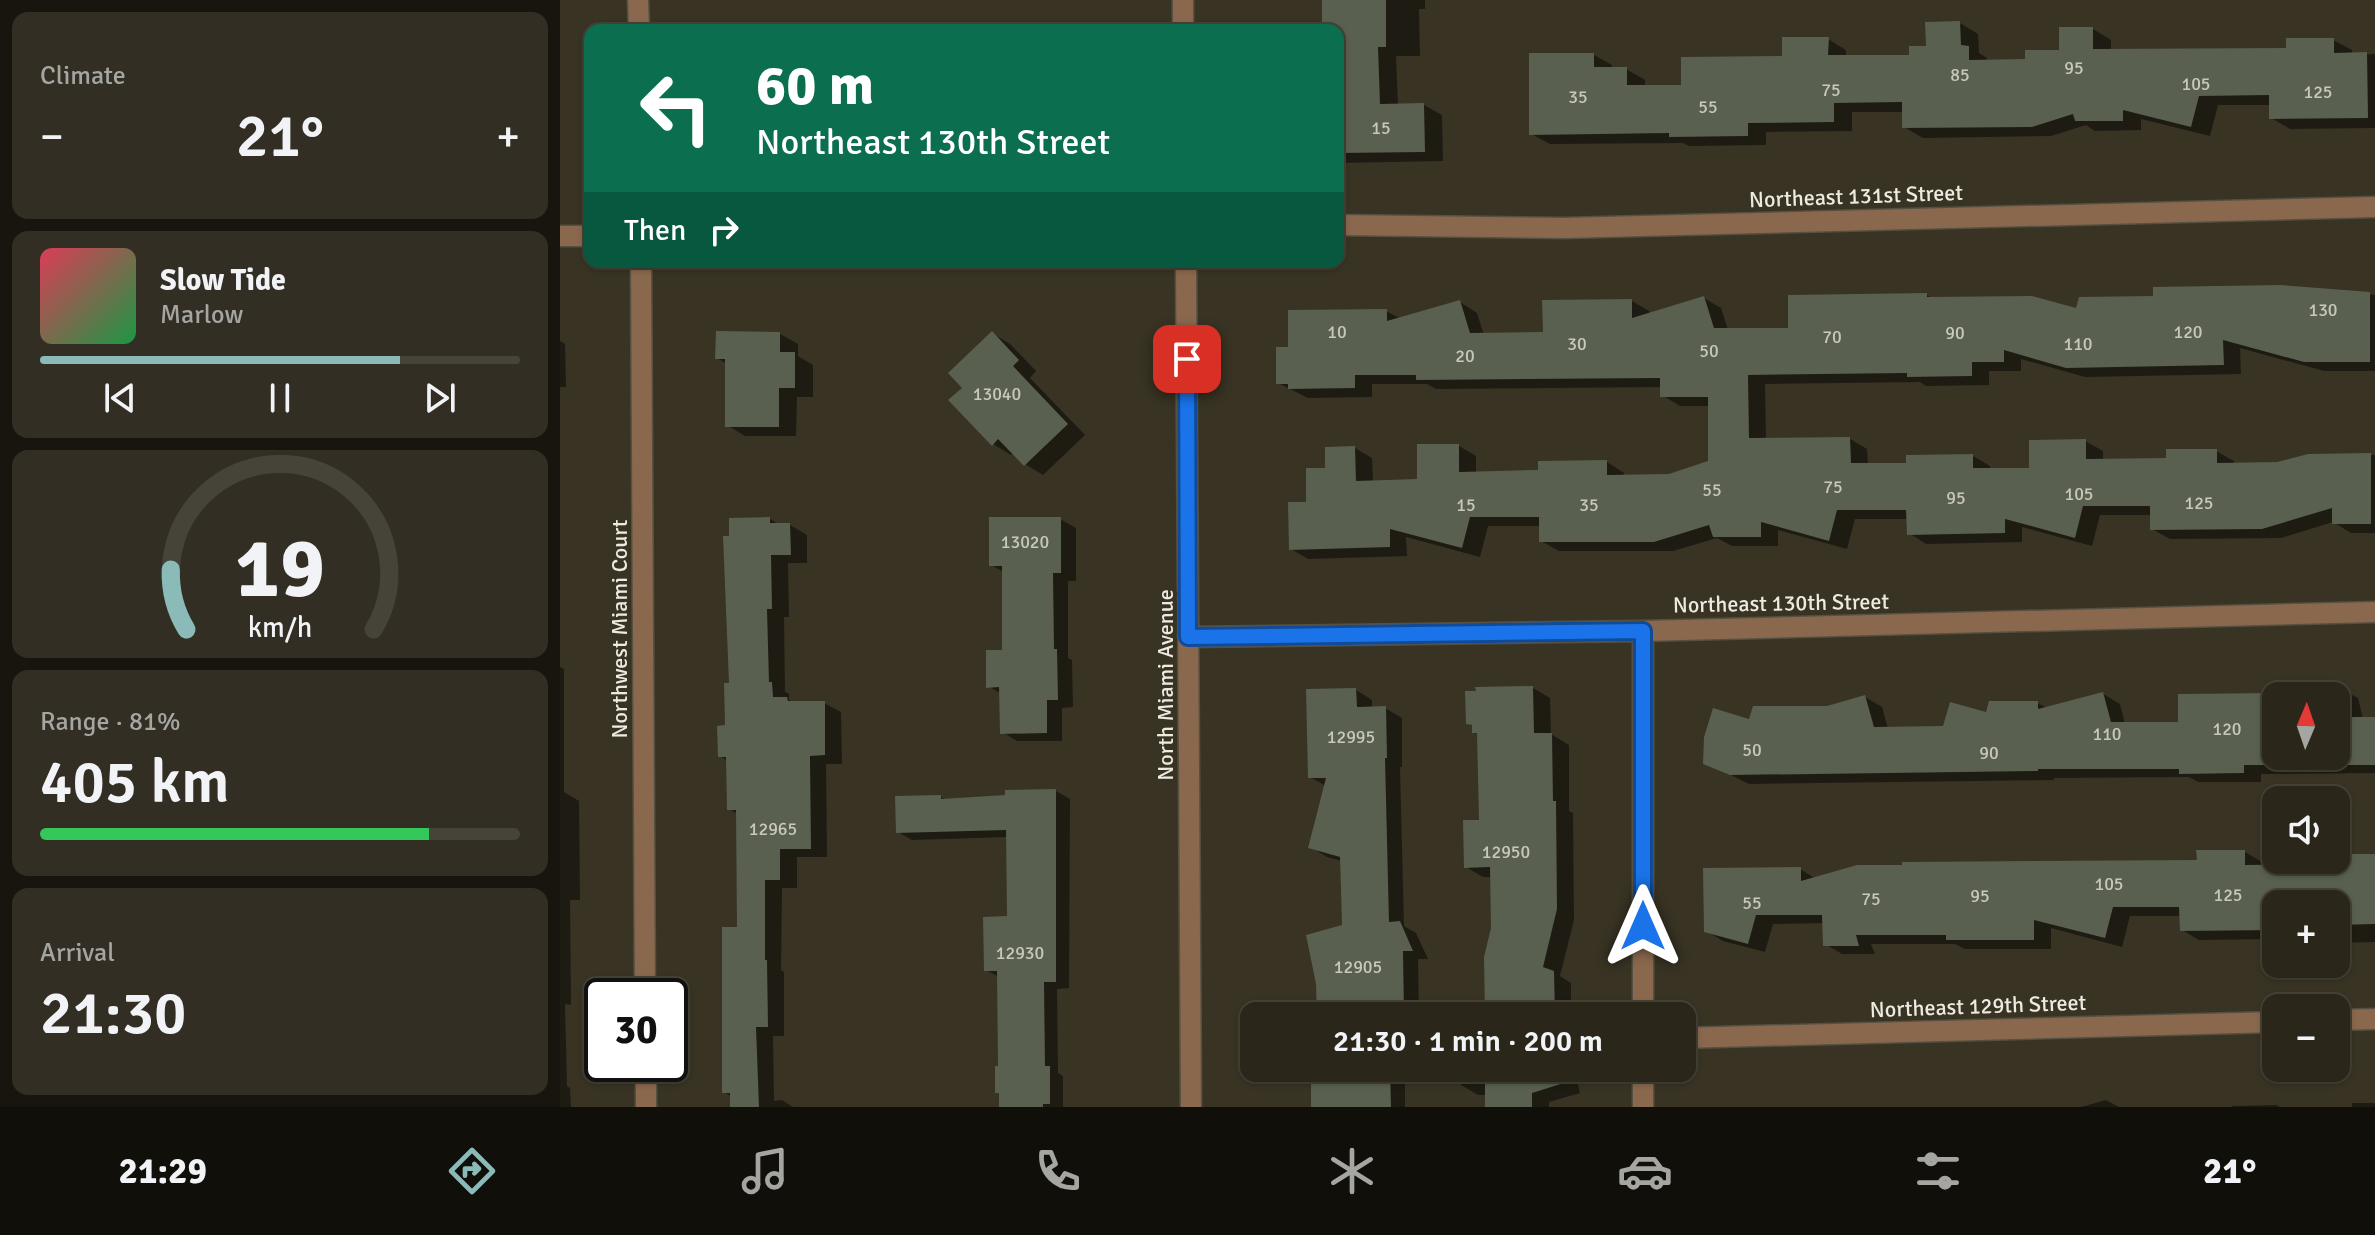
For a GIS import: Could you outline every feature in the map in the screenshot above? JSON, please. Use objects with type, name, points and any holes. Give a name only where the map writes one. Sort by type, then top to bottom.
[{"type":"street","points":[[638,0],[639,24]]},
{"type":"street","points":[[1183,0],[1183,24]]},
{"type":"street","name":"Northeast 131st Street","points":[[1344,225],[1564,228],[2375,207]]},
{"type":"street","points":[[560,236],[584,236]]},
{"type":"street","name":"Northwest Miami Court","points":[[641,268],[645,978]]},
{"type":"street","name":"North Miami Avenue","points":[[1186,268],[1191,1107]]},
{"type":"street","name":"Northeast 130th Street","points":[[1188,637],[1643,631],[2375,612]]},
{"type":"street","points":[[1643,631],[1643,1002]]},
{"type":"street","points":[[2350,1020],[2375,1019]]},
{"type":"street","name":"Northeast 129th Street","points":[[1696,1038],[2262,1022]]},
{"type":"street","points":[[646,1082],[646,1107]]},
{"type":"street","points":[[1643,1082],[1643,1107]]},
{"type":"building","points":[[1322,0],[1386,0],[1386,47],[1378,47],[1380,104],[1424,103],[1425,152],[1344,153],[1344,24],[1322,24]]},
{"type":"building","points":[[1960,21],[1961,45],[1969,46],[1969,60],[2025,59],[2025,50],[2059,50],[2059,27],[2093,27],[2093,49],[2286,48],[2286,38],[2334,38],[2334,53],[2367,52],[2368,118],[2269,119],[2269,95],[2199,96],[2191,127],[2123,110],[2123,121],[2075,121],[2073,114],[2032,127],[1902,128],[1902,102],[1834,103],[1834,122],[1748,123],[1748,136],[1669,137],[1669,133],[1529,135],[1529,53],[1594,53],[1594,67],[1627,67],[1627,85],[1681,85],[1681,57],[1782,56],[1782,37],[1829,37],[1828,55],[1909,55],[1909,46],[1926,46],[1925,22]]},
{"type":"building","points":[[2280,285],[2370,292],[2370,362],[2304,362],[2223,340],[2224,365],[2066,368],[2004,350],[2004,362],[1972,362],[1972,376],[1907,377],[1907,373],[1748,375],[1749,438],[1850,437],[1851,463],[1906,463],[1906,455],[1973,454],[1973,468],[2029,468],[2029,440],[2086,439],[2086,459],[2166,458],[2166,449],[2217,449],[2217,463],[2277,462],[2308,454],[2371,453],[2371,524],[2332,524],[2332,508],[2262,529],[2150,530],[2150,506],[2083,506],[2075,538],[2005,519],[2005,533],[1907,535],[1906,510],[1837,510],[1829,541],[1761,522],[1761,537],[1713,537],[1709,525],[1654,542],[1539,542],[1539,517],[1470,517],[1462,548],[1390,529],[1390,547],[1289,550],[1288,502],[1306,502],[1306,468],[1325,468],[1325,447],[1355,446],[1356,481],[1417,479],[1417,444],[1459,444],[1459,472],[1538,470],[1538,461],[1607,460],[1607,475],[1669,474],[1708,461],[1708,397],[1660,397],[1660,378],[1416,380],[1416,375],[1355,375],[1355,388],[1288,389],[1288,384],[1276,384],[1276,347],[1288,347],[1288,310],[1387,309],[1387,321],[1460,300],[1470,333],[1543,332],[1542,300],[1632,299],[1632,318],[1704,296],[1714,328],[1788,328],[1788,295],[1927,293],[1927,297],[2032,296],[2076,308],[2079,297],[2153,296],[2153,287]]},
{"type":"building","points":[[716,331],[780,332],[780,352],[795,352],[795,388],[779,388],[779,427],[725,427],[725,359],[715,359]]},
{"type":"building","points":[[992,331],[1019,360],[1013,366],[1068,424],[1024,466],[998,439],[992,446],[948,400],[962,388],[948,373]]},
{"type":"building","points":[[770,517],[770,523],[790,523],[791,555],[771,555],[772,609],[767,609],[769,682],[772,682],[773,697],[787,697],[788,701],[825,701],[825,755],[810,756],[811,849],[780,849],[780,880],[765,880],[768,1027],[756,1027],[759,1107],[730,1107],[730,1093],[722,1093],[722,927],[737,927],[736,810],[727,810],[726,757],[718,757],[717,726],[725,725],[724,683],[729,683],[723,536],[729,536],[729,518]]},
{"type":"building","points":[[989,517],[1061,517],[1061,573],[1053,573],[1058,700],[1047,700],[1047,733],[1000,734],[999,687],[986,688],[986,650],[1002,650],[1002,566],[989,566]]},
{"type":"building","points":[[1533,686],[1534,733],[1552,733],[1557,909],[1543,967],[1554,971],[1555,1002],[1485,1002],[1484,957],[1491,928],[1490,867],[1464,868],[1463,820],[1479,820],[1477,733],[1472,733],[1472,725],[1466,724],[1465,691],[1476,691],[1475,687]]},
{"type":"building","points":[[1356,688],[1357,707],[1386,706],[1389,922],[1400,921],[1413,951],[1403,951],[1404,1002],[1317,1002],[1306,935],[1342,925],[1340,857],[1308,848],[1326,778],[1308,778],[1306,689]]},
{"type":"building","points":[[2103,692],[2111,722],[2178,722],[2178,694],[2262,693],[2262,765],[2244,765],[2244,773],[2179,774],[2179,769],[2038,769],[1730,775],[1703,764],[1704,737],[1713,708],[1749,719],[1753,706],[1827,706],[1865,695],[1874,727],[1943,726],[1950,702],[1986,712],[1989,701],[2038,701],[2038,709]]},
{"type":"building","points":[[2350,717],[2375,717],[2375,765],[2350,765]]},
{"type":"building","points":[[1056,789],[1056,982],[1044,982],[1045,1066],[1050,1066],[1050,1104],[1043,1104],[1043,1107],[999,1107],[999,1093],[995,1093],[995,1066],[998,1066],[997,971],[984,971],[983,917],[1007,916],[1006,830],[896,833],[895,796],[941,795],[941,799],[1005,795],[1005,790]]},
{"type":"building","points":[[2196,850],[2245,850],[2245,865],[2262,865],[2262,874],[2350,874],[2350,854],[2375,854],[2375,924],[2350,925],[2350,890],[2262,890],[2262,930],[2180,931],[2179,907],[2113,907],[2105,938],[2034,920],[2034,940],[1946,940],[1946,935],[1856,935],[1859,946],[1823,946],[1822,915],[1756,915],[1748,944],[1704,932],[1703,868],[1801,867],[1801,881],[1857,865],[1902,865],[1902,862],[2197,860]]},
{"type":"building","points":[[1311,1082],[1390,1082],[1391,1107],[1311,1107]]},
{"type":"building","points":[[1485,1082],[1564,1082],[1532,1093],[1532,1107],[1485,1107]]},
{"type":"route","points":[[1187,359],[1188,637],[1643,631],[1643,926]]}]
